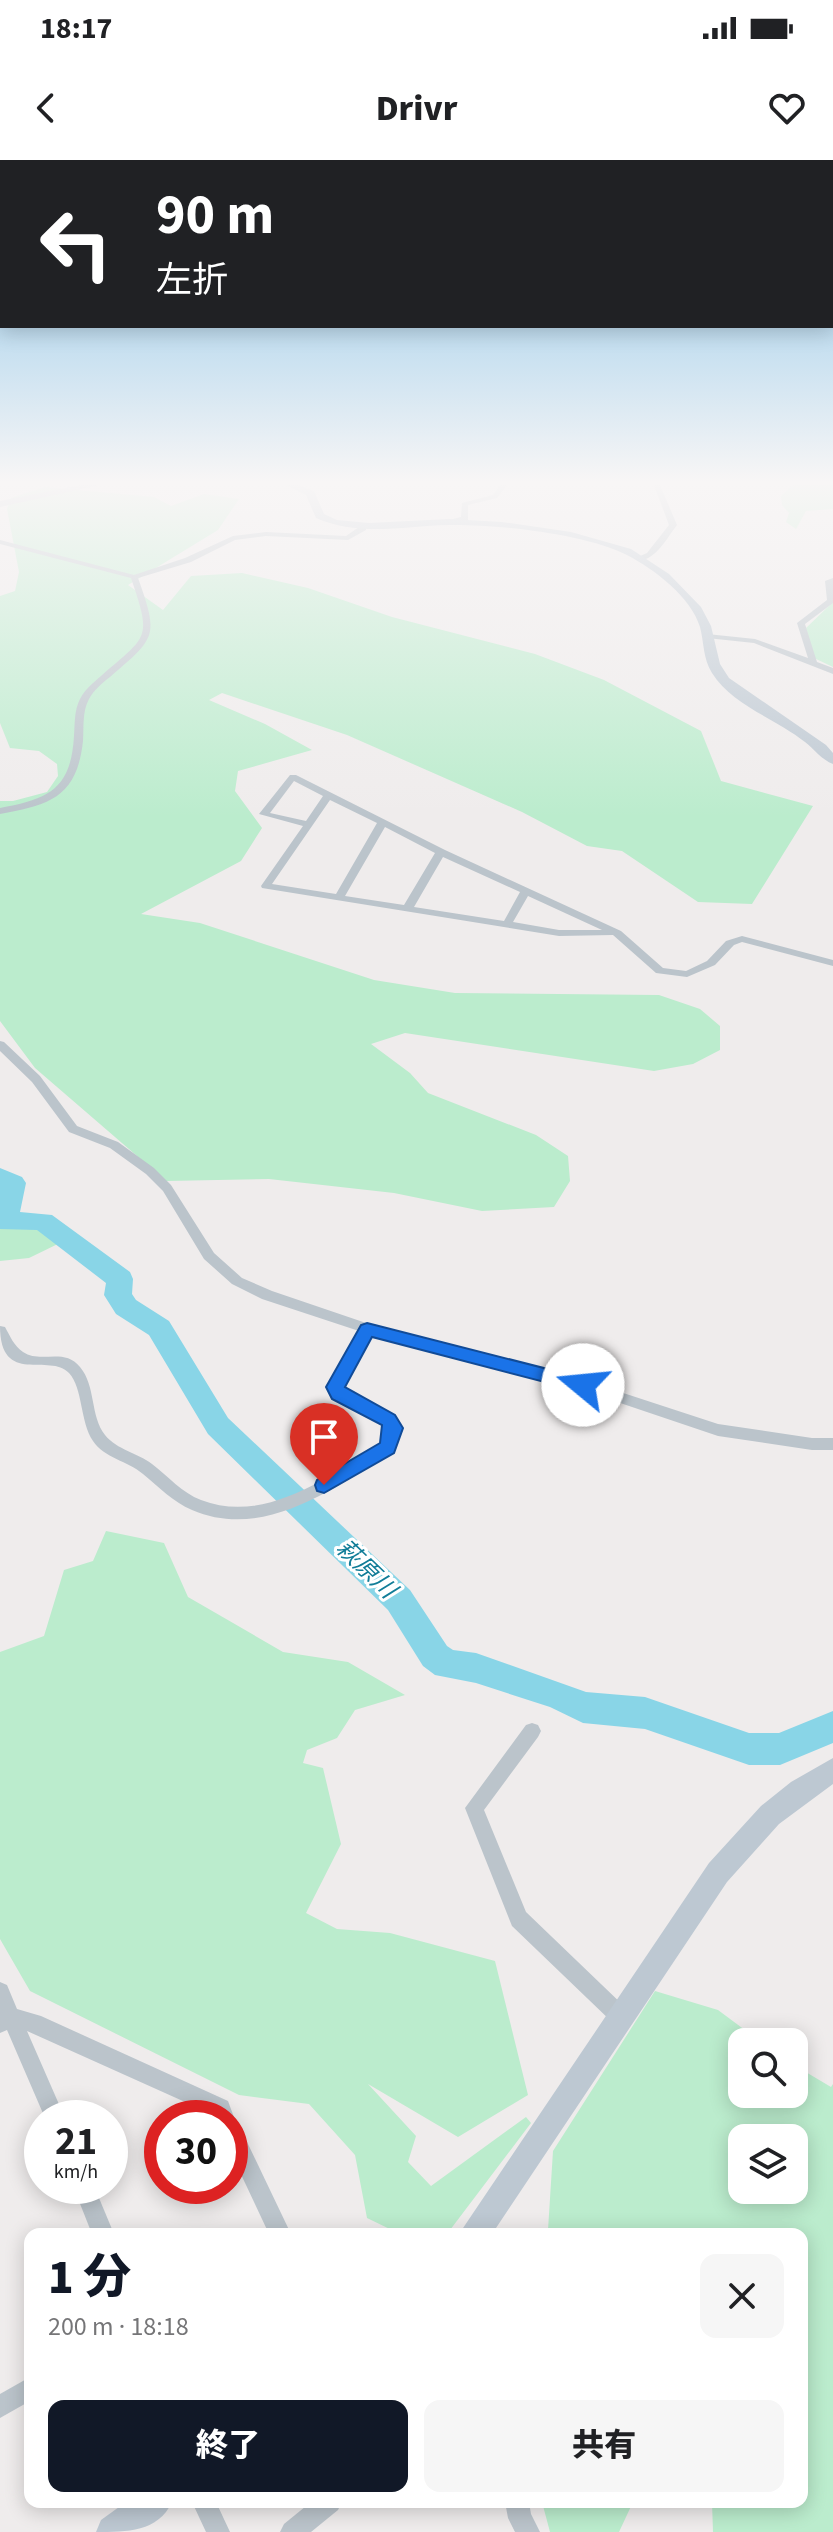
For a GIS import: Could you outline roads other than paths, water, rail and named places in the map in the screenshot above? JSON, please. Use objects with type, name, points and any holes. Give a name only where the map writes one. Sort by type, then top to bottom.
[{"type":"main road","points":[[682,596],[700,612],[713,666],[723,680],[831,756]]},
{"type":"main road","points":[[478,2228],[701,1896],[752,1831],[808,1783],[833,1770]]},
{"type":"main road","points":[[113,2532],[147,2508]]},
{"type":"street","points":[[0,811],[53,798],[71,778],[78,745],[79,715],[87,695],[139,648],[151,627],[140,596]]},
{"type":"street","points":[[813,662],[801,623],[831,601],[830,596]]},
{"type":"street","points":[[707,636],[755,641],[833,671]]},
{"type":"street","points":[[307,824],[264,814],[293,777],[441,852],[617,933],[660,971],[673,975],[695,971],[711,963],[730,943],[742,939],[833,963]]},
{"type":"street","points":[[329,795],[266,886],[559,933],[617,933]]},
{"type":"street","points":[[338,899],[383,822]]},
{"type":"street","points":[[407,909],[441,852]]},
{"type":"street","points":[[507,924],[526,891]]},
{"type":"street","points":[[0,1045],[36,1079],[73,1129],[114,1145],[150,1171],[167,1188],[209,1256],[237,1281],[267,1295],[367,1329],[556,1376],[718,1430],[812,1444],[833,1444]]},
{"type":"street","points":[[0,1331],[9,1351],[19,1357],[65,1361],[76,1370],[89,1418],[100,1439],[113,1450],[142,1465],[187,1499],[231,1516],[260,1513],[303,1498],[388,1448],[393,1428],[388,1420],[338,1394],[335,1387],[367,1329]]},
{"type":"street","points":[[532,1731],[474,1808],[519,1919],[620,2016]]},
{"type":"street","points":[[0,1992],[6,2020],[46,2100]]},
{"type":"street","points":[[6,2020],[34,2023],[203,2100]]},
{"type":"street","points":[[248,2173],[270,2228]]},
{"type":"street","points":[[90,2204],[100,2228]]},
{"type":"street","points":[[0,2407],[24,2392]]},
{"type":"street","points":[[207,2508],[218,2532]]},
{"type":"street","points":[[292,2532],[322,2508]]},
{"type":"street","points":[[518,2508],[528,2532]]},
{"type":"waterway","name":"萩原川","points":[[0,1177],[13,1183],[5,1221],[43,1221],[120,1279],[118,1295],[126,1307],[159,1328],[218,1426],[399,1600],[435,1656],[447,1664],[476,1668],[559,1695],[583,1707],[645,1713],[749,1749],[780,1749],[833,1727]]}]
